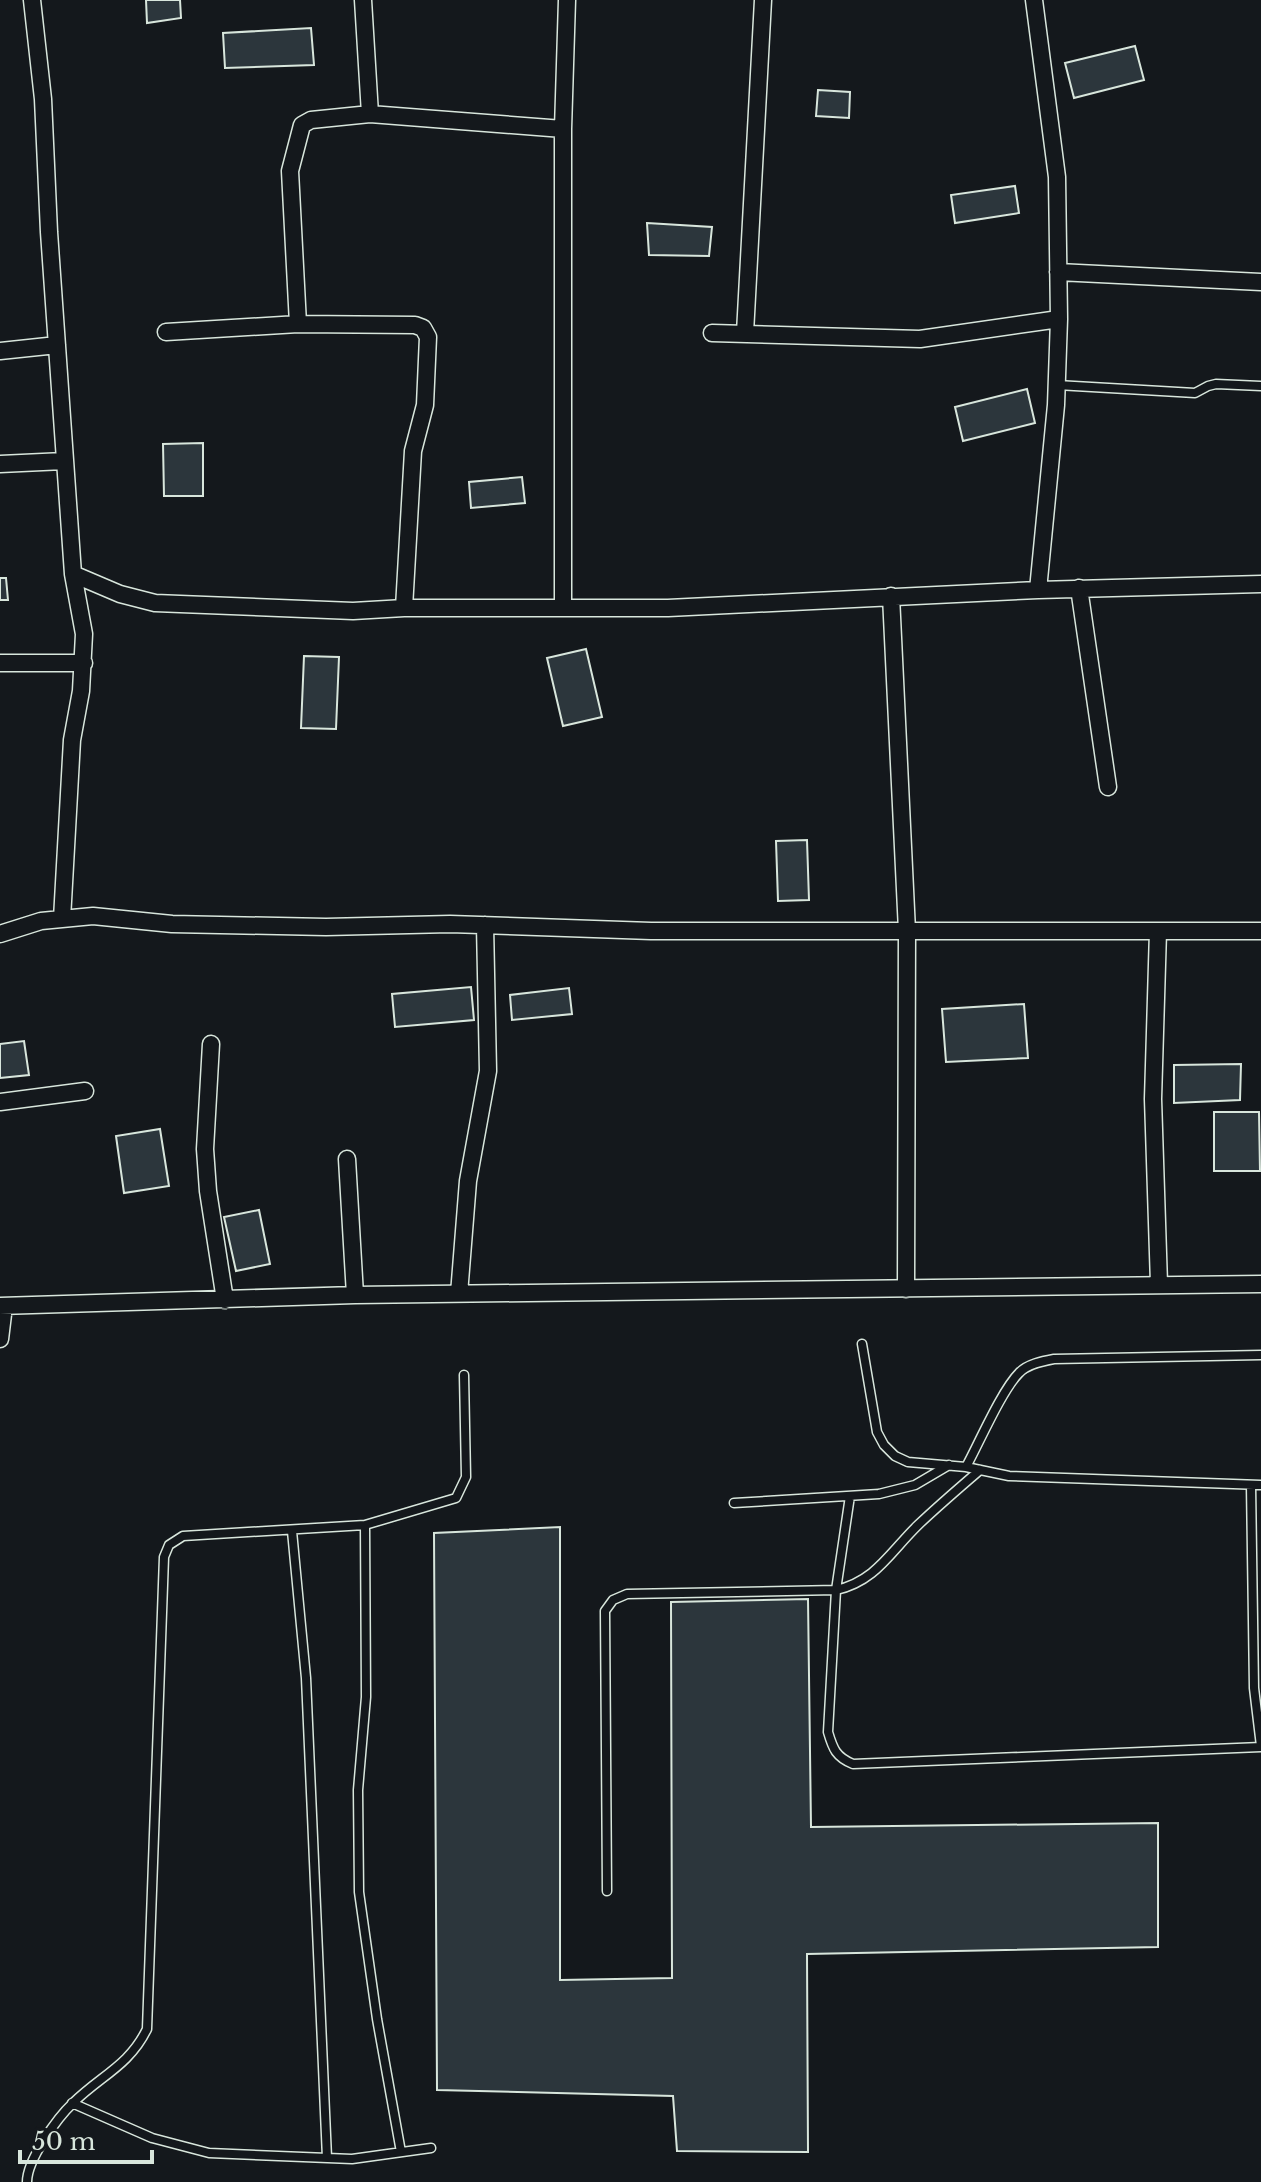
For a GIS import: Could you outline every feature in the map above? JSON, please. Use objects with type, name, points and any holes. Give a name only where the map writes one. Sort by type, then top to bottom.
[{"type":"street","points":[[32,0],[43,99],[73,574],[84,634],[81,691],[72,740],[62,919]]},
{"type":"street","points":[[363,0],[370,114]]},
{"type":"street","points":[[563,608],[563,129],[567,0]]},
{"type":"street","points":[[745,333],[763,0]]},
{"type":"street","points":[[1034,0],[1057,177],[1059,319],[1057,385],[1038,590]]},
{"type":"street","points":[[298,324],[290,171],[302,125],[311,120],[370,114],[563,129]]},
{"type":"street","points":[[1058,272],[1261,282]]},
{"type":"street","points":[[712,333],[920,339],[1059,319]]},
{"type":"street","points":[[166,332],[298,324],[415,325],[423,328],[428,337],[425,405],[413,451],[404,608]]},
{"type":"street","points":[[0,351],[57,345]]},
{"type":"street","points":[[0,464],[64,461]]},
{"type":"street","points":[[73,574],[120,594],[155,603],[353,611],[404,608],[668,608],[1079,588],[1261,584]]},
{"type":"street","points":[[1079,588],[1108,787]]},
{"type":"street","points":[[891,596],[907,931],[906,1289]]},
{"type":"street","points":[[0,663],[84,663]]},
{"type":"street","points":[[0,934],[41,921],[93,916],[172,924],[310,927],[485,925],[651,931],[1261,931]]},
{"type":"street","points":[[459,1294],[468,1181],[488,1071],[485,925]]},
{"type":"street","points":[[1158,931],[1153,1099],[1159,1284]]},
{"type":"street","points":[[211,1044],[205,1149],[208,1191],[225,1300]]},
{"type":"street","points":[[0,1102],[85,1091]]},
{"type":"street","points":[[347,1159],[355,1295]]},
{"type":"street","points":[[0,1339],[2,1306],[355,1295],[1261,1284]]},
{"type":"lane","points":[[1057,385],[1195,393],[1216,384],[1261,386]]},
{"type":"lane","points":[[850,1496],[836,1590],[828,1732],[833,1750],[842,1759],[853,1764],[1261,1746],[1254,1688],[1256,1485],[1009,1476],[966,1467],[908,1462],[895,1456],[884,1445],[872,1418],[862,1344]]},
{"type":"lane","points":[[966,1467],[1020,1371],[1038,1362],[1054,1359],[1261,1355]]},
{"type":"lane","points":[[27,2182],[32,2159],[72,2103],[124,2063],[139,2047],[147,2029],[164,1557],[169,1545],[183,1536],[365,1525],[456,1498],[466,1477],[464,1375]]},
{"type":"lane","points":[[734,1503],[898,1491],[950,1465]]},
{"type":"lane","points":[[607,1891],[605,1611],[613,1600],[627,1594],[836,1590],[856,1585],[980,1470]]},
{"type":"lane","points":[[365,1525],[366,1697],[358,1790],[359,1892],[377,2019],[401,2152]]},
{"type":"lane","points":[[292,1531],[306,1678],[327,2158]]},
{"type":"lane","points":[[72,2103],[152,2138],[209,2153],[352,2159],[431,2148]]},
{"type":"building","points":[[146,0],[180,0],[181,18],[147,23]]},
{"type":"building","points":[[311,28],[314,65],[225,68],[223,33]]},
{"type":"building","points":[[1135,46],[1144,80],[1074,98],[1065,63]]},
{"type":"building","points":[[818,90],[850,92],[849,118],[816,116]]},
{"type":"building","points":[[1015,186],[1019,213],[955,223],[951,195]]},
{"type":"building","points":[[647,223],[712,227],[709,256],[649,255]]},
{"type":"building","points":[[1027,389],[1035,423],[963,441],[955,407]]},
{"type":"building","points":[[203,443],[203,496],[164,496],[163,444]]},
{"type":"building","points":[[522,477],[525,503],[471,508],[469,482]]},
{"type":"building","points":[[0,578],[6,578],[8,600],[0,600]]},
{"type":"building","points":[[586,649],[602,717],[563,726],[547,658]]},
{"type":"building","points":[[304,656],[339,657],[336,729],[301,728]]},
{"type":"building","points":[[807,840],[809,900],[778,901],[776,841]]},
{"type":"building","points":[[471,987],[474,1020],[395,1027],[392,994]]},
{"type":"building","points":[[569,988],[572,1014],[512,1020],[510,995]]},
{"type":"building","points":[[1024,1004],[1028,1058],[946,1062],[942,1009]]},
{"type":"building","points":[[24,1041],[29,1075],[0,1078],[0,1044]]},
{"type":"building","points":[[1241,1064],[1240,1100],[1174,1103],[1174,1065]]},
{"type":"building","points":[[1214,1112],[1259,1112],[1260,1171],[1214,1171]]},
{"type":"building","points":[[160,1129],[169,1186],[124,1193],[116,1136]]},
{"type":"building","points":[[259,1210],[270,1264],[236,1271],[224,1217]]},
{"type":"building","points":[[560,1527],[560,1980],[672,1978],[671,1602],[808,1599],[811,1827],[1158,1823],[1158,1947],[807,1954],[808,2152],[677,2151],[673,2096],[437,2090],[434,1533]]}]
